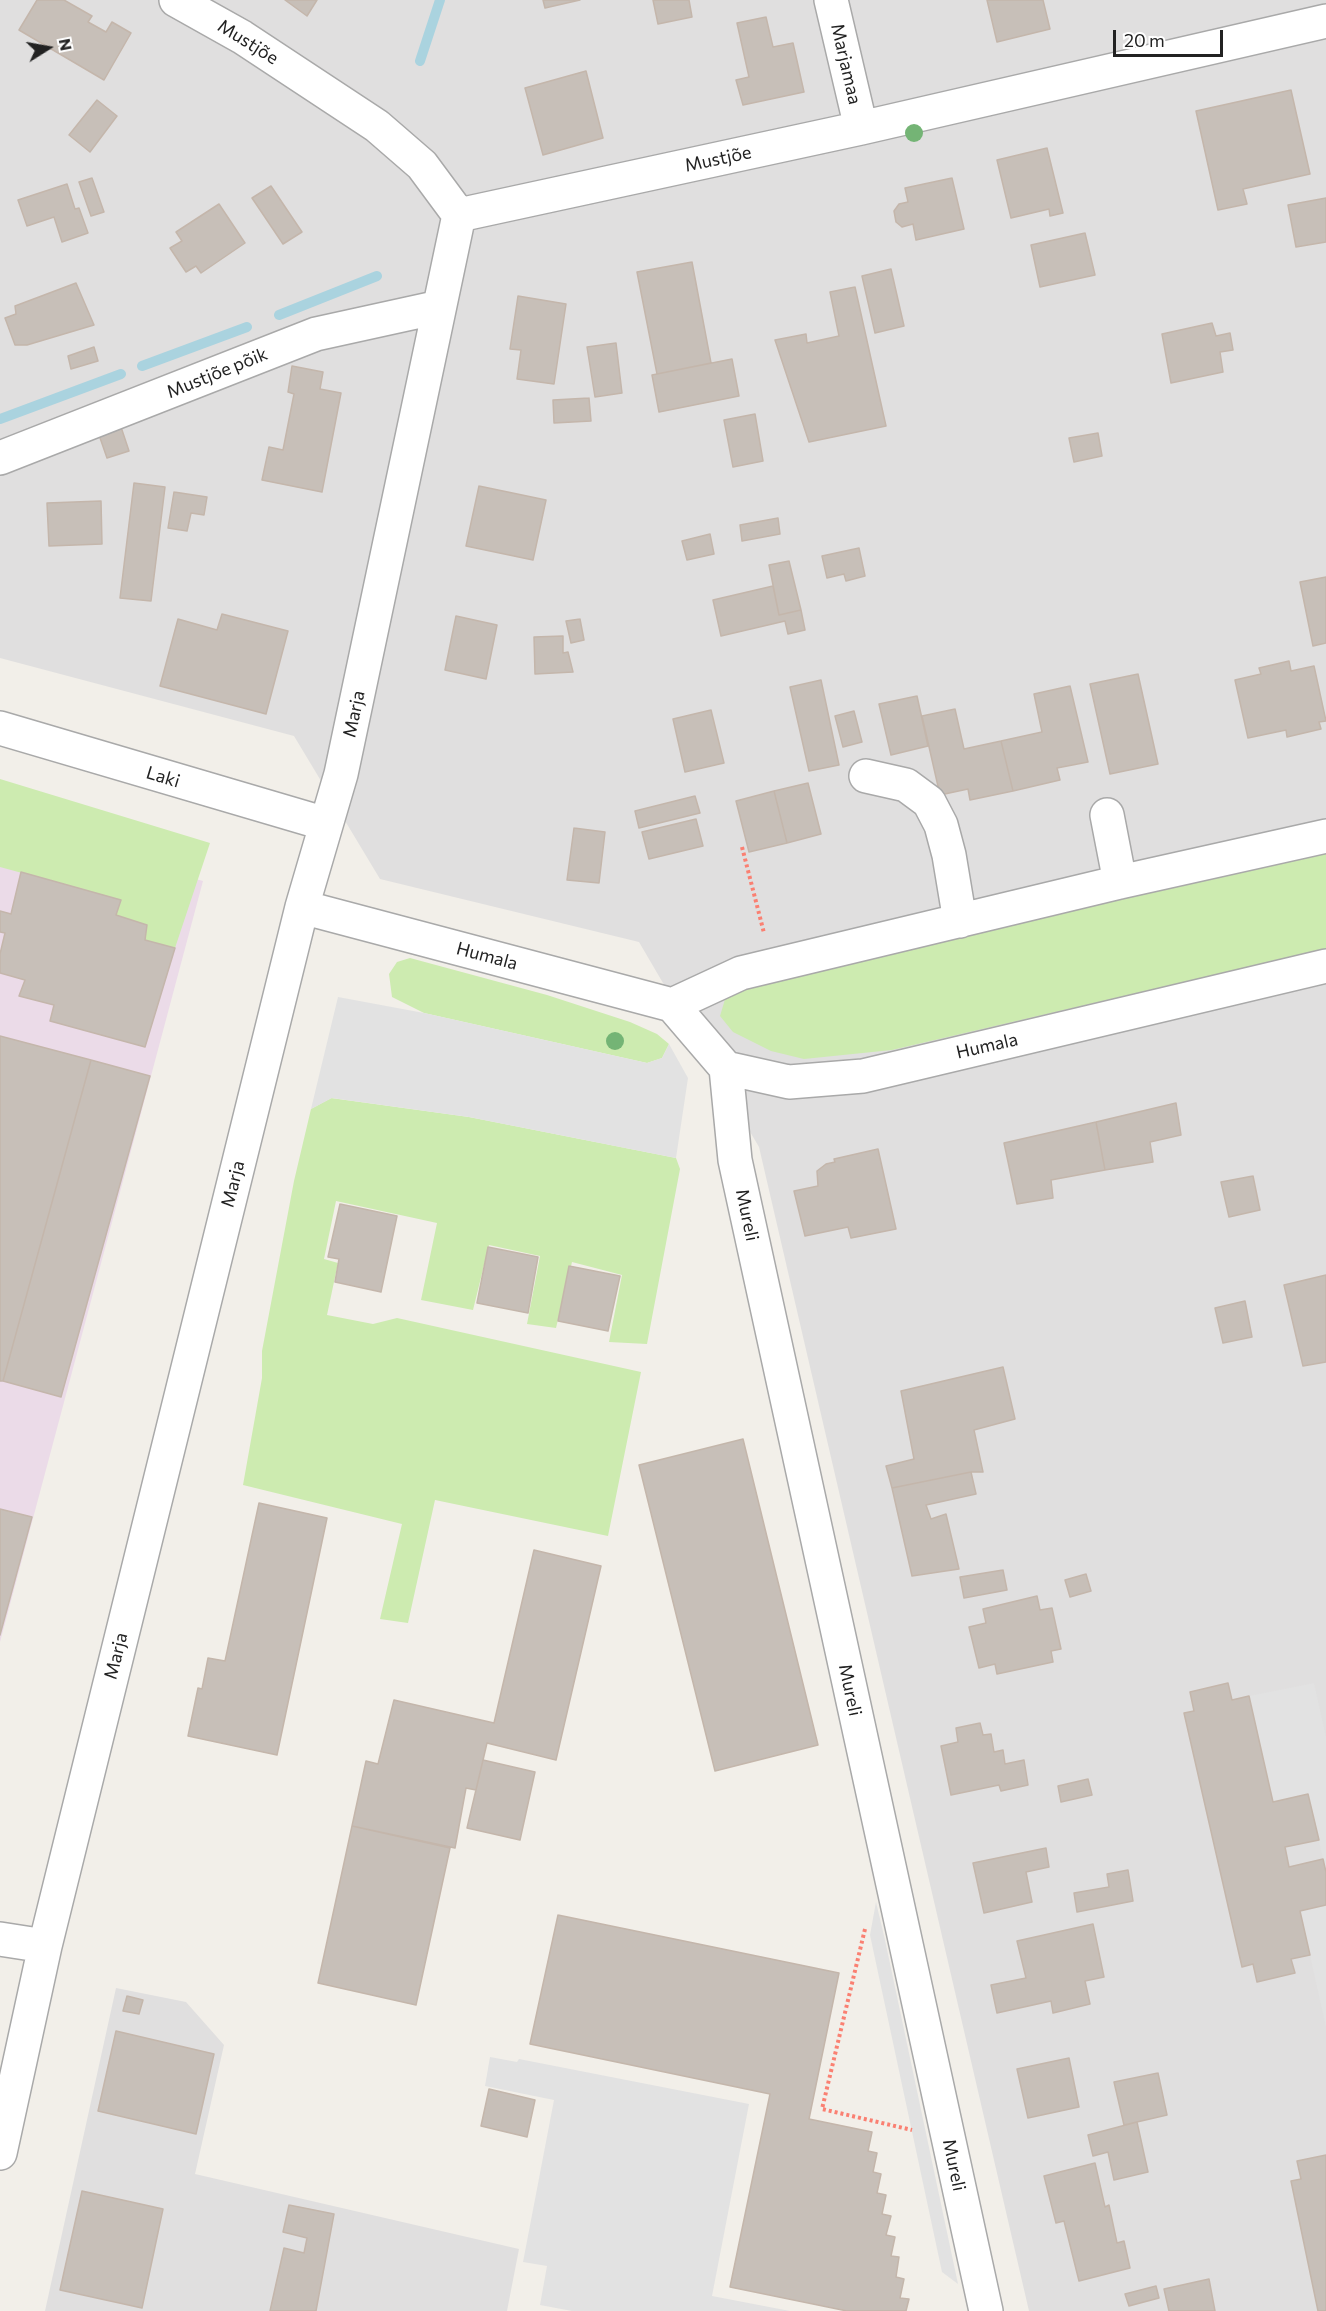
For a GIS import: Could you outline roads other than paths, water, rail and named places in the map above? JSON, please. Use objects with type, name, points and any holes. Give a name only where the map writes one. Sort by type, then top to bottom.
[{"type":"street","name":"Mustjõe","points":[[176,0],[243,37],[377,126],[422,165],[459,215],[861,128],[1326,21]]},
{"type":"street","name":"Marjamaa","points":[[831,0],[861,128]]},
{"type":"street","name":"Marja","points":[[0,2153],[45,1946],[302,907],[341,774],[459,215]]},
{"type":"street","name":"Mustjõe põik","points":[[0,458],[316,334],[439,307]]},
{"type":"street","name":"Laki","points":[[0,728],[326,824]]},
{"type":"street","points":[[866,776],[906,785],[929,802],[941,825],[950,855],[960,921]]},
{"type":"street","points":[[1107,815],[1120,882]]},
{"type":"street","points":[[726,1068],[672,1005],[741,973],[1120,882],[1326,836]]},
{"type":"street","name":"Humala","points":[[302,907],[672,1005]]},
{"type":"street","name":"Humala","points":[[726,1068],[789,1082],[863,1076],[1326,966]]},
{"type":"street","name":"Mureli","points":[[726,1068],[735,1160],[986,2311]]},
{"type":"street","points":[[0,1939],[45,1946]]},
{"type":"waterway","points":[[420,61],[440,0]]},
{"type":"waterway","points":[[279,315],[377,276]]},
{"type":"waterway","points":[[142,366],[247,327]]},
{"type":"waterway","points":[[0,419],[121,374]]}]
